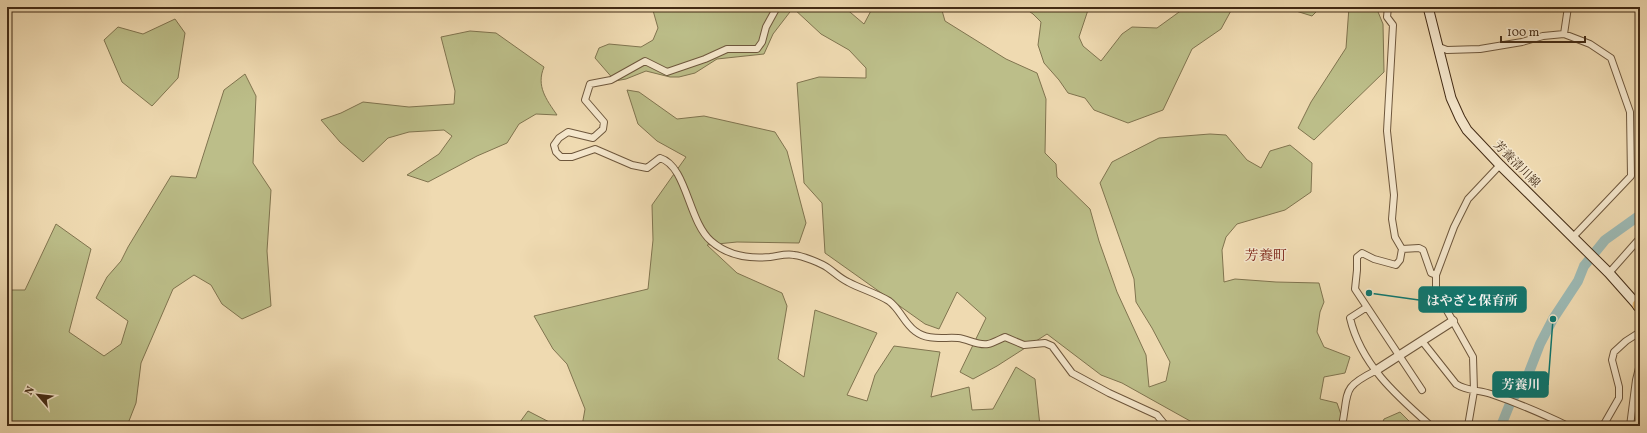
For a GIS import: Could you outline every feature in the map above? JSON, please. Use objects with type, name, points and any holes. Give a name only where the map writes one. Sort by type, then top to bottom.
[{"type":"main road","name":"芳養清川線","points":[[1428,7],[1451,98],[1467,130],[1575,239],[1639,307]]},
{"type":"street","points":[[777,7],[766,27],[762,42],[757,49],[727,49],[667,72],[645,61],[611,80],[590,84],[585,100],[604,122],[603,129],[593,138],[568,132],[559,138],[554,145],[556,152],[561,157],[572,158],[595,149],[632,165],[647,168],[660,158],[670,163],[677,172],[702,230],[710,240],[726,250],[747,257],[758,258],[794,254],[826,267],[846,282],[890,301],[913,330],[933,338],[959,338],[988,344],[1005,337],[1024,345],[1045,343],[1052,346],[1072,372],[1108,393],[1157,415],[1166,426]]},
{"type":"street","points":[[1388,7],[1387,16],[1392,25],[1387,131],[1394,195],[1392,219],[1395,238],[1402,249],[1400,260],[1396,265],[1374,259],[1362,253],[1357,257],[1355,289],[1398,356],[1422,390]]},
{"type":"street","points":[[1564,34],[1568,7]]},
{"type":"street","points":[[1438,47],[1447,50],[1480,49],[1522,42],[1543,36],[1564,34],[1590,44],[1611,58],[1630,112],[1631,176],[1575,239]]},
{"type":"street","points":[[1468,426],[1474,390],[1473,357],[1436,292],[1436,275],[1454,227],[1468,199],[1500,165]]},
{"type":"street","points":[[1607,272],[1640,238]]},
{"type":"street","points":[[1402,249],[1419,248],[1423,250],[1431,273],[1436,275]]},
{"type":"street","points":[[1367,307],[1350,318],[1358,342],[1375,371],[1401,399],[1431,426]]},
{"type":"street","points":[[1342,426],[1348,390],[1356,380],[1375,371],[1453,321]]},
{"type":"street","points":[[1603,426],[1619,398],[1619,387],[1612,360],[1614,352],[1626,340],[1640,332]]},
{"type":"street","points":[[1422,341],[1460,387],[1489,394],[1533,410],[1568,426]]},
{"type":"street","points":[[1630,426],[1636,380],[1640,364]]},
{"type":"street","points":[[1635,426],[1640,424]]},
{"type":"green space","points":[[652,7],[844,7],[864,24],[873,7],[941,7],[945,21],[1006,59],[1037,73],[1046,99],[1045,153],[1056,164],[1057,177],[1090,209],[1099,241],[1117,292],[1146,355],[1149,387],[1166,381],[1170,362],[1136,302],[1134,279],[1100,183],[1112,162],[1159,138],[1210,134],[1226,135],[1247,160],[1261,168],[1270,151],[1290,145],[1312,163],[1311,192],[1285,210],[1237,224],[1226,237],[1222,250],[1224,282],[1235,279],[1319,283],[1324,302],[1320,312],[1317,332],[1324,347],[1350,357],[1345,373],[1324,377],[1320,399],[1337,403],[1345,426],[1199,426],[1122,383],[1101,375],[1047,334],[997,366],[973,379],[960,372],[986,318],[957,292],[939,329],[925,324],[825,253],[822,203],[804,183],[797,83],[819,77],[866,78],[866,68],[849,50],[821,34],[793,8],[773,34],[764,54],[717,59],[695,73],[679,77],[670,77],[646,71],[626,79],[615,81],[595,58],[599,48],[609,44],[641,47],[653,40],[658,28]]},
{"type":"green space","points":[[1023,7],[1089,7],[1079,37],[1083,46],[1101,61],[1122,34],[1132,27],[1157,28],[1186,7],[1233,7],[1221,29],[1192,49],[1163,110],[1128,123],[1094,110],[1085,98],[1068,93],[1044,63],[1038,45],[1041,22]]},
{"type":"green space","points":[[1294,7],[1321,7],[1312,16],[1296,11]]},
{"type":"green space","points":[[1349,7],[1376,7],[1383,24],[1384,72],[1314,140],[1298,128],[1311,102],[1346,48]]},
{"type":"green space","points":[[175,19],[185,33],[178,78],[152,106],[122,82],[104,40],[118,27],[143,34]]},
{"type":"green space","points":[[470,31],[496,33],[544,67],[541,80],[543,92],[557,115],[536,114],[519,124],[507,143],[477,156],[428,182],[407,175],[439,154],[452,136],[444,130],[409,132],[388,138],[363,162],[340,142],[321,120],[341,113],[363,102],[409,107],[454,104],[455,91],[441,37]]},
{"type":"green space","points":[[245,74],[256,96],[253,163],[271,190],[267,251],[271,306],[242,319],[222,304],[211,285],[194,275],[173,289],[141,363],[136,403],[127,426],[7,426],[7,290],[25,290],[56,224],[91,249],[69,332],[104,356],[121,344],[128,321],[96,298],[107,277],[121,261],[171,176],[196,178],[224,90]]},
{"type":"green space","points":[[627,90],[639,92],[677,119],[704,116],[775,132],[787,151],[806,223],[799,243],[737,242],[707,245],[737,273],[782,293],[787,306],[778,359],[804,377],[815,310],[877,333],[847,395],[867,401],[875,375],[894,346],[940,352],[931,397],[969,387],[972,410],[993,409],[1016,367],[1035,379],[1040,426],[582,426],[585,409],[567,364],[553,349],[534,316],[648,289],[653,240],[652,205],[686,157],[657,141],[638,124]]},
{"type":"green space","points":[[528,411],[557,426],[517,426]]},
{"type":"green space","points":[[1400,412],[1414,426],[1381,426],[1384,419]]},
{"type":"waterway","points":[[1501,426],[1511,401],[1526,380],[1540,344],[1553,319],[1578,281],[1584,266],[1605,240],[1640,215]]},
{"type":"place","name":"はやざと保育所","points":[[1369,293]]},
{"type":"place","name":"芳養川","points":[[1553,319]]},
{"type":"district","name":"芳養町","points":[[1266,255]]}]
